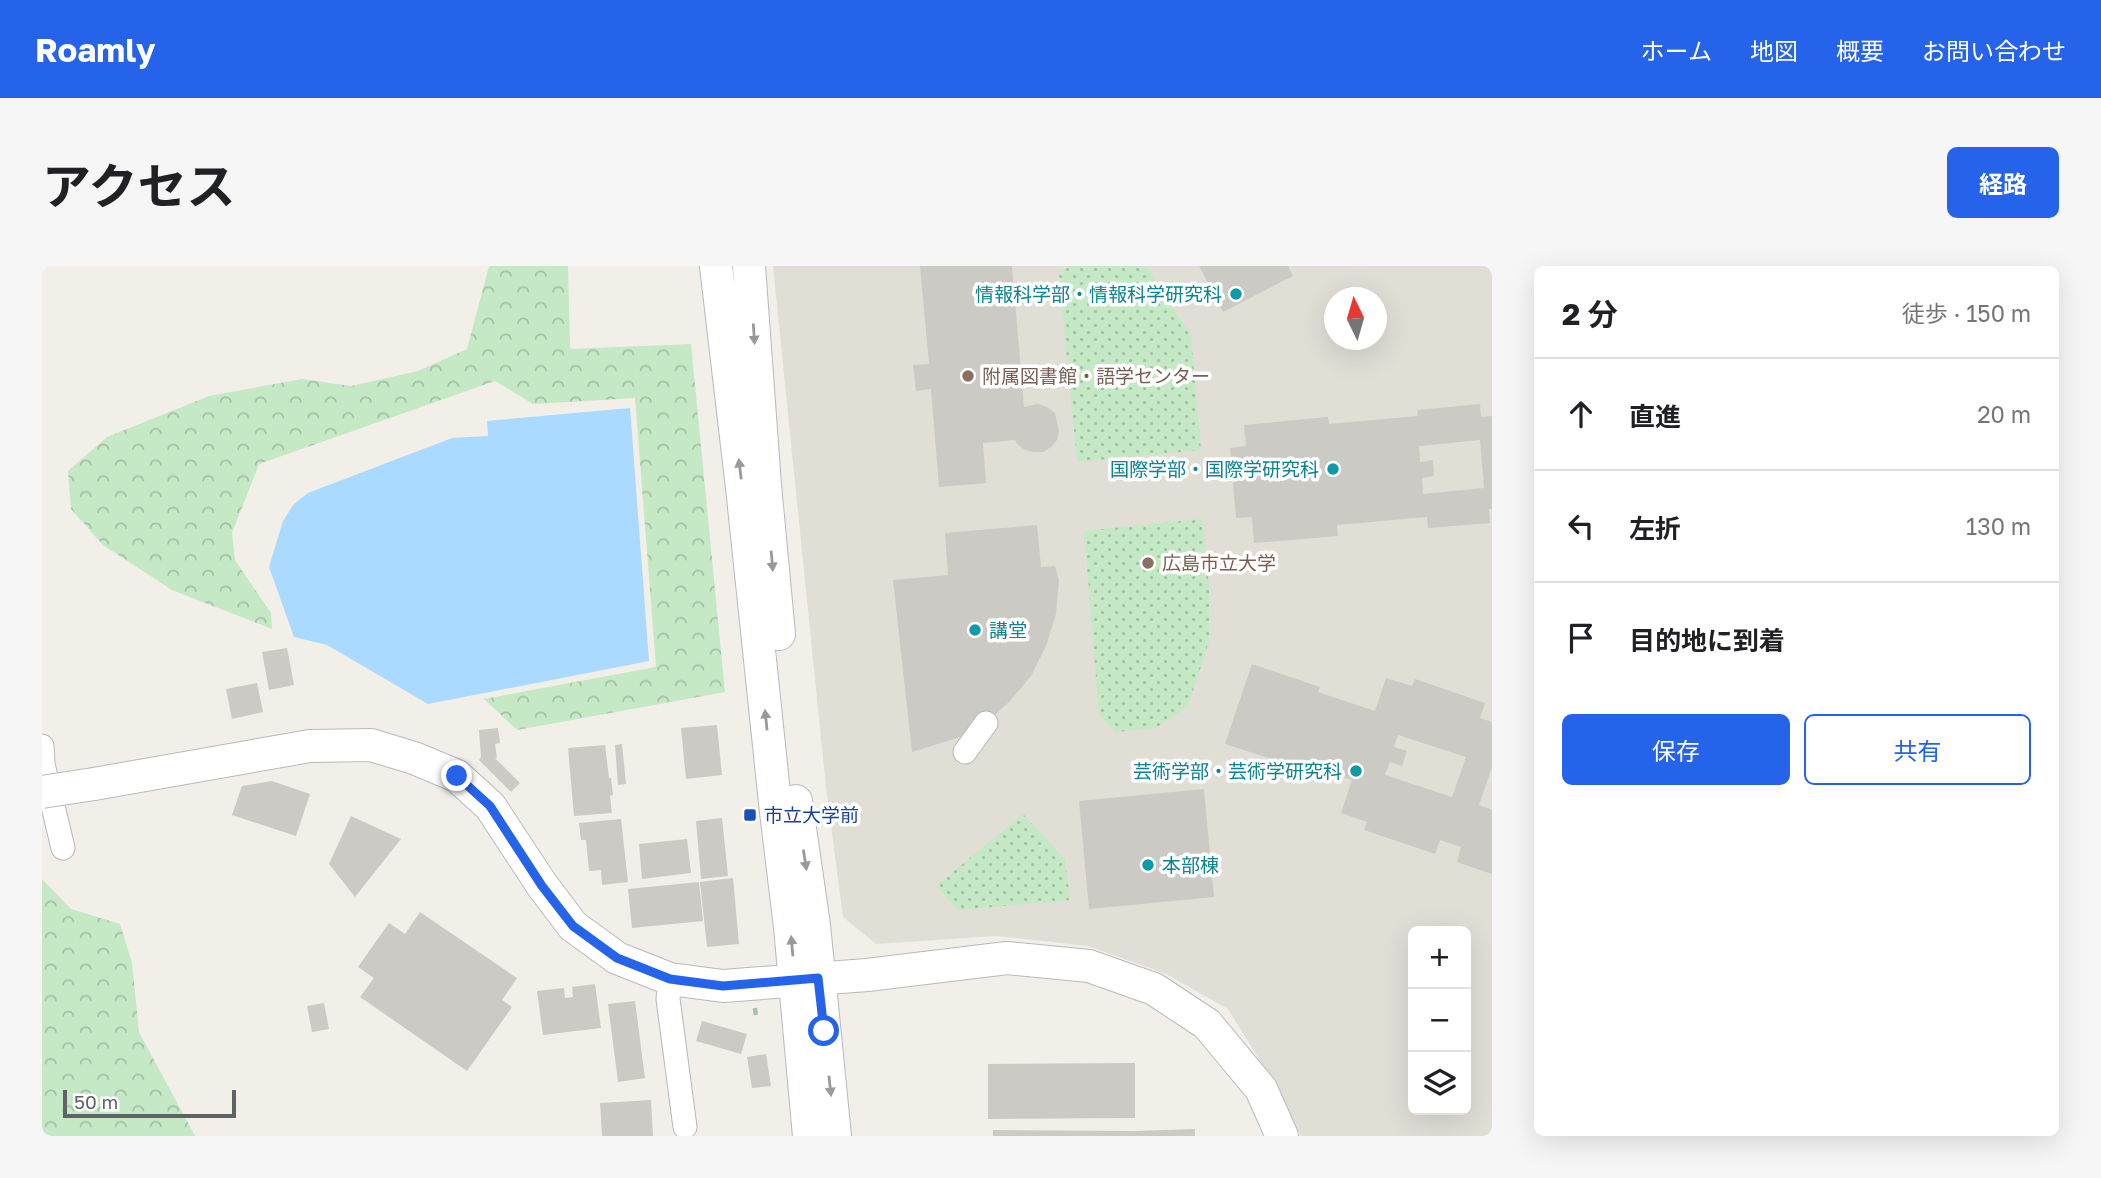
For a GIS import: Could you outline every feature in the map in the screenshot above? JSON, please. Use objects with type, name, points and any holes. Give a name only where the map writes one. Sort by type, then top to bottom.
[{"type":"street","points":[[716,266],[806,979],[835,1136]]},
{"type":"street","points":[[749,266],[765,485],[795,795],[814,925],[806,979],[809,1136]]},
{"type":"street","points":[[965,752],[986,723]]},
{"type":"street","points":[[42,746],[43,764],[63,848]]},
{"type":"street","points":[[42,793],[310,746],[371,746],[414,758],[457,776],[490,806],[542,886],[573,926],[617,958],[670,979],[723,986],[867,975],[1007,958],[1088,966],[1154,989],[1207,1024],[1261,1089],[1282,1136]]},
{"type":"street","points":[[670,979],[668,999],[685,1127]]},
{"type":"shaded area","name":"広島市立大学","points":[[773,266],[1492,266],[1492,1136],[1301,1136],[1272,1080],[1228,1009],[1164,973],[1088,946],[996,936],[876,944],[843,917],[826,787]]},
{"type":"green space","points":[[489,266],[568,266],[570,349],[691,344],[725,692],[517,730],[484,699],[656,667],[635,398],[533,404],[495,381],[259,464],[232,533],[235,560],[271,613],[272,629],[172,590],[103,545],[71,509],[68,471],[107,437],[209,396],[302,379],[351,386],[418,371],[467,349]]},
{"type":"green space","points":[[1069,266],[1146,266],[1191,336],[1201,450],[1077,462],[1059,275]]},
{"type":"green space","points":[[1202,519],[1209,585],[1209,642],[1188,706],[1156,728],[1115,732],[1099,714],[1084,531]]},
{"type":"green space","points":[[1023,814],[1065,859],[1070,900],[958,910],[936,886]]},
{"type":"green space","points":[[42,879],[71,909],[120,924],[132,963],[139,1032],[195,1136],[42,1136]]},
{"type":"water","points":[[630,408],[649,661],[428,704],[327,645],[294,637],[269,567],[283,521],[294,504],[308,493],[452,438],[488,436],[487,421]]},
{"type":"building","name":"附属図書館・語学センター","points":[[920,266],[1012,266],[1024,407],[1038,404],[1047,407],[1055,413],[1059,431],[1057,440],[1043,452],[1025,450],[1015,440],[983,443],[986,483],[939,487],[931,389],[916,391],[913,365],[929,364]]},
{"type":"building","name":"情報科学部・情報科学研究科","points":[[1199,266],[1288,266],[1293,276],[1223,312]]},
{"type":"building","name":"国際学部・国際学研究科","points":[[1480,404],[1481,417],[1492,416],[1490,523],[1428,528],[1427,517],[1337,525],[1338,536],[1254,543],[1252,517],[1236,518],[1230,448],[1246,446],[1244,425],[1328,417],[1329,424],[1418,416],[1417,410]],"holes":[[[1480,440],[1484,488],[1423,494],[1422,478],[1434,476],[1433,460],[1420,462],[1419,446]]]},
{"type":"building","name":"講堂","points":[[1037,525],[1041,567],[1055,566],[1059,580],[1056,614],[1046,646],[1031,676],[986,723],[957,738],[912,752],[893,580],[948,575],[945,533]]},
{"type":"building","points":[[287,648],[294,685],[269,690],[262,652]]},
{"type":"building","name":"芸術学部・芸術学研究科","points":[[1252,664],[1320,687],[1318,692],[1375,711],[1386,678],[1412,686],[1415,679],[1485,703],[1480,718],[1492,722],[1492,767],[1479,805],[1492,810],[1492,874],[1457,862],[1461,847],[1440,840],[1435,854],[1364,830],[1367,822],[1341,813],[1352,780],[1295,761],[1294,766],[1225,744]],"holes":[[[1398,735],[1466,757],[1452,797],[1385,775],[1390,762],[1402,766],[1407,751],[1394,747]]]},
{"type":"building","points":[[257,683],[263,712],[232,719],[226,689]]},
{"type":"building","points":[[717,725],[722,775],[686,779],[681,728]]},
{"type":"building","points":[[498,728],[500,743],[495,744],[495,758],[520,783],[511,792],[479,760],[479,730]]},
{"type":"building","points":[[622,744],[626,784],[618,785],[615,745]]},
{"type":"building","points":[[605,745],[613,795],[610,796],[612,813],[574,816],[568,748]]},
{"type":"building","points":[[272,781],[310,794],[296,836],[232,815],[242,786]]},
{"type":"building","name":"本部棟","points":[[1204,789],[1214,897],[1089,909],[1079,801]]},
{"type":"building","points":[[351,816],[401,839],[355,897],[329,864]]},
{"type":"building","points":[[722,818],[728,876],[701,879],[696,821]]},
{"type":"building","points":[[621,819],[628,882],[602,885],[601,870],[589,871],[586,840],[581,840],[579,823]]},
{"type":"building","points":[[687,839],[691,873],[642,879],[639,844]]},
{"type":"building","points":[[733,878],[739,944],[707,947],[700,882]]},
{"type":"building","points":[[699,882],[703,921],[632,928],[628,889]]},
{"type":"building","points":[[420,912],[517,978],[502,1000],[512,1007],[467,1071],[360,997],[374,978],[358,967],[389,923],[405,934]]},
{"type":"building","points":[[595,984],[601,1028],[543,1035],[537,991],[564,988],[565,998],[573,997],[572,987]]},
{"type":"building","points":[[635,1001],[645,1078],[618,1082],[608,1004]]},
{"type":"building","points":[[324,1003],[329,1029],[312,1032],[307,1006]]},
{"type":"building","points":[[702,1021],[747,1034],[741,1054],[696,1041]]},
{"type":"building","points":[[766,1054],[771,1086],[752,1088],[747,1057]]},
{"type":"building","points":[[1135,1063],[1135,1118],[988,1119],[988,1064]]},
{"type":"building","points":[[651,1100],[653,1136],[602,1136],[600,1103]]},
{"type":"building","points":[[1195,1129],[1195,1136],[993,1136],[993,1130]]},
{"type":"place","name":"情報科学部・情報科学研究科","points":[[1236,294]]},
{"type":"place","name":"附属図書館・語学センター","points":[[968,376]]},
{"type":"place","name":"国際学部・国際学研究科","points":[[1333,469]]},
{"type":"place","name":"広島市立大学","points":[[1148,563]]},
{"type":"place","name":"講堂","points":[[975,630]]},
{"type":"place","name":"芸術学部・芸術学研究科","points":[[1356,771]]},
{"type":"place","name":"市立大学前","points":[[750,815]]},
{"type":"place","name":"本部棟","points":[[1148,865]]},
{"type":"route","points":[[457,776],[490,806],[542,886],[573,926],[617,958],[670,979],[723,986],[818,978],[824,1031]]}]
